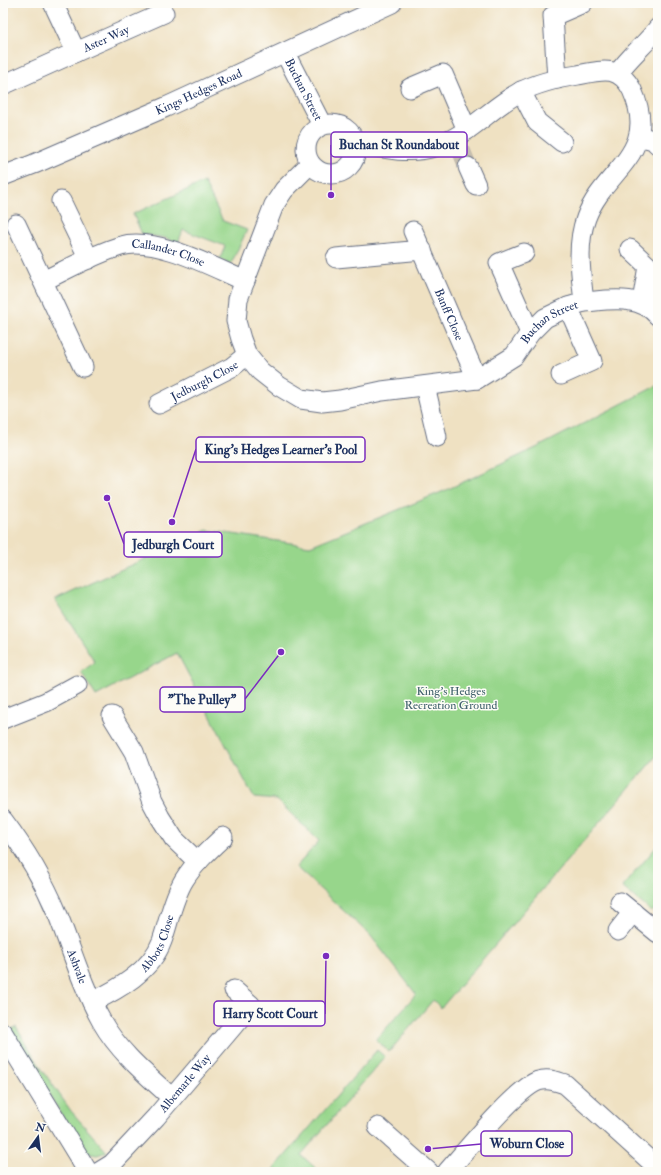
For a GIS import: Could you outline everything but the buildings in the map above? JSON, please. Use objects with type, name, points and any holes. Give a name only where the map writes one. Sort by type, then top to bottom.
[{"type":"street","name":"Aster Way","points":[[53,3],[76,52],[164,13]]},
{"type":"street","name":"Kings Hedges Road","points":[[3,176],[56,155],[285,53],[392,3]]},
{"type":"street","points":[[557,79],[553,16],[583,3]]},
{"type":"street","points":[[356,144],[386,149],[417,150],[433,147],[463,146],[493,110],[521,91],[557,79],[606,70],[618,73],[628,58],[656,36]]},
{"type":"street","points":[[3,85],[76,52]]},
{"type":"street","name":"Buchan Street","points":[[285,53],[322,125]]},
{"type":"street","name":"Buchan Street","points":[[310,164],[284,190],[274,205],[238,299],[236,321],[247,355],[260,371],[279,386],[301,399],[322,402],[382,391],[477,379],[514,356],[530,333],[545,318],[576,305],[581,269],[580,242],[586,217],[601,194],[649,140],[640,104],[627,81],[618,73]]},
{"type":"street","points":[[410,88],[443,74],[463,146],[476,185]]},
{"type":"street","points":[[521,91],[537,122],[562,142]]},
{"type":"street","points":[[335,124],[346,128],[352,134],[356,144],[354,159],[349,166],[338,173],[326,174],[310,164],[306,152],[306,143],[316,128],[322,125],[335,124]]},
{"type":"street","points":[[61,201],[89,259]]},
{"type":"street","points":[[16,224],[83,367]]},
{"type":"street","name":"Banff Close","points":[[413,231],[477,379]]},
{"type":"street","name":"Callander Close","points":[[43,281],[89,259],[122,246],[140,244],[155,246],[245,281]]},
{"type":"street","points":[[630,249],[648,266],[642,302]]},
{"type":"street","points":[[336,258],[422,250]]},
{"type":"street","points":[[524,253],[499,263],[530,333]]},
{"type":"street","points":[[561,375],[592,361],[576,305],[614,300],[642,302],[652,309],[658,316]]},
{"type":"street","name":"Jedburgh Close","points":[[159,404],[232,367],[247,355]]},
{"type":"street","points":[[425,386],[437,437]]},
{"type":"street","points":[[3,719],[46,702],[76,685]]},
{"type":"street","points":[[112,716],[134,752],[152,802],[160,817],[174,839],[198,862]]},
{"type":"street","name":"Ashvale","points":[[3,820],[36,869],[57,914],[92,1002],[102,1023],[118,1046],[172,1098]]},
{"type":"street","name":"Abbots Close","points":[[92,1002],[127,983],[142,969],[156,952],[184,881],[198,862],[223,837]]},
{"type":"street","points":[[618,931],[627,907],[658,933]]},
{"type":"street","name":"Albemarle Way","points":[[99,1172],[112,1164],[172,1098],[251,1005],[234,990]]},
{"type":"street","points":[[3,1033],[88,1172]]},
{"type":"street","points":[[447,1172],[520,1092],[537,1081],[549,1079],[565,1084],[658,1168]]},
{"type":"street","points":[[378,1127],[429,1172]]},
{"type":"green space","points":[[204,182],[223,221],[247,230],[231,264],[220,259],[225,246],[183,230],[178,243],[166,238],[142,234],[133,214]]},
{"type":"green space","name":"King's Hedges Recreation Ground","points":[[658,385],[658,754],[441,1008],[433,1000],[389,1052],[376,1040],[416,994],[370,935],[296,867],[319,841],[277,800],[254,798],[177,653],[96,696],[81,672],[95,662],[55,600],[207,530],[310,546],[444,491],[536,448]]},
{"type":"green space","points":[[658,845],[658,905],[652,912],[622,887]]},
{"type":"green space","points":[[16,1027],[43,1071],[71,1111],[107,1152],[97,1155],[85,1153],[9,1030]]},
{"type":"green space","points":[[377,1050],[385,1057],[301,1155],[320,1172],[271,1172]]},
{"type":"tunnel","points":[[461,150],[468,167]]},
{"type":"place","name":"Buchan St Roundabout","points":[[331,195]]},
{"type":"place","name":"Jedburgh Court","points":[[107,498]]},
{"type":"place","name":"King's Hedges Learner's Pool","points":[[172,522]]},
{"type":"place","name":"\"The Pulley\"","points":[[281,652]]},
{"type":"place","name":"Harry Scott Court","points":[[326,956]]},
{"type":"place","name":"Woburn Close","points":[[428,1149]]}]
